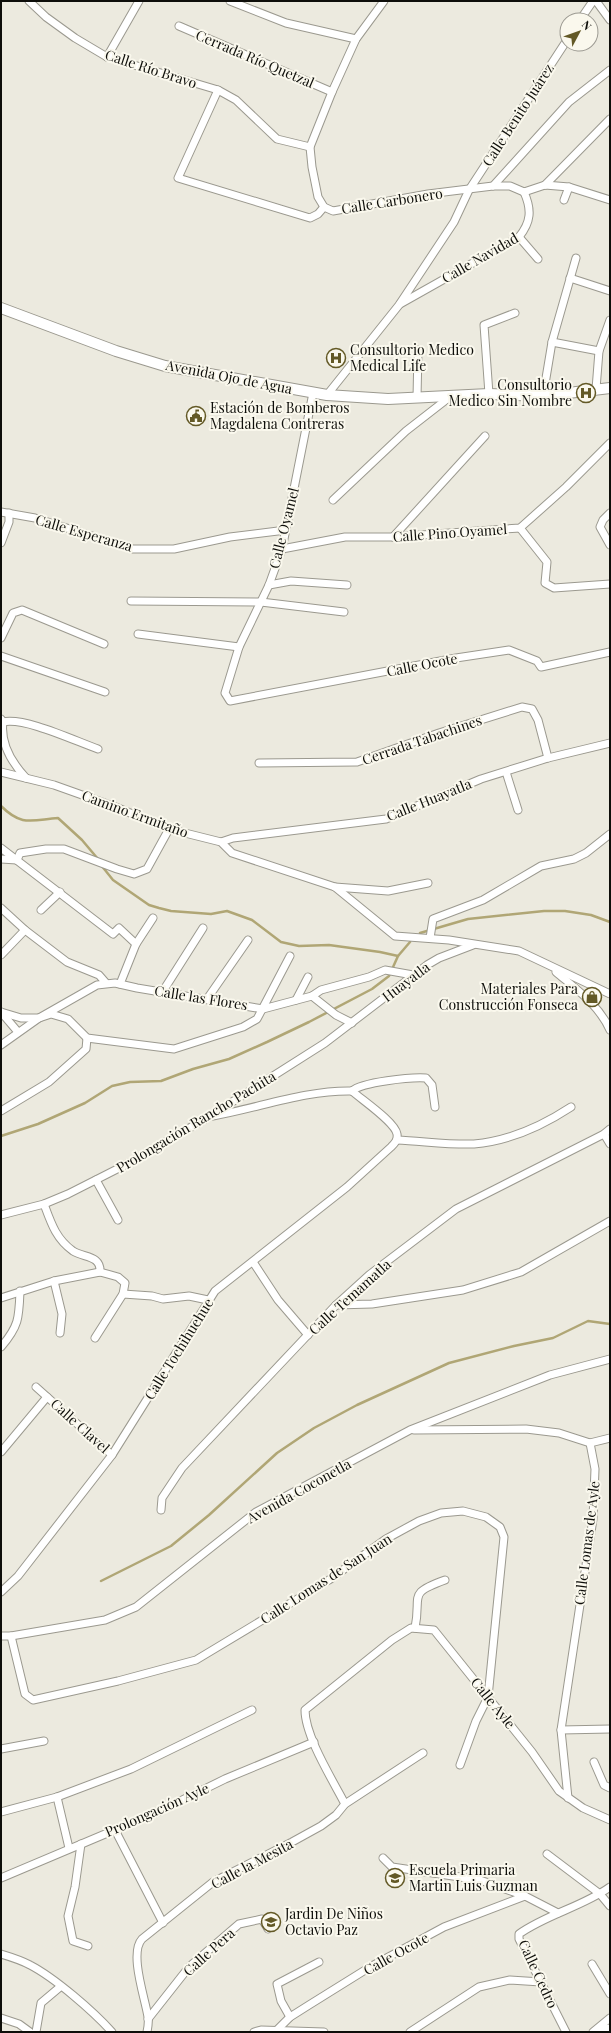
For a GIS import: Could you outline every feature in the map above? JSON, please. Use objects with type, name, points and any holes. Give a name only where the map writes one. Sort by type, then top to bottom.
[{"type":"street","name":"Calle Río Bravo","points":[[29,1],[57,26],[107,57],[218,90],[236,100],[277,139],[310,147]]},
{"type":"street","points":[[107,57],[139,1]]},
{"type":"street","points":[[230,1],[286,23],[356,39]]},
{"type":"street","points":[[310,147],[332,92],[356,39],[384,1]]},
{"type":"street","points":[[585,12],[593,1]]},
{"type":"street","points":[[596,1],[610,20]]},
{"type":"street","name":"Cerrada Río Quetzal","points":[[179,26],[332,92]]},
{"type":"street","name":"Calle Benito Juárez","points":[[469,190],[559,52]]},
{"type":"street","points":[[493,186],[569,102],[610,70]]},
{"type":"street","points":[[218,90],[178,178],[310,218],[318,214],[324,207]]},
{"type":"street","points":[[545,185],[610,119]]},
{"type":"street","name":"Calle Carbonero","points":[[310,147],[318,197],[324,207],[333,211],[428,194],[493,186],[510,186],[524,192]]},
{"type":"street","points":[[524,192],[545,185],[569,187],[610,200]]},
{"type":"street","points":[[564,200],[569,187]]},
{"type":"street","points":[[327,395],[399,305],[454,222],[469,190]]},
{"type":"street","name":"Calle Navidad","points":[[399,305],[519,237],[527,228],[530,206],[524,192]]},
{"type":"street","points":[[519,237],[538,260]]},
{"type":"street","points":[[543,396],[552,342],[576,258]]},
{"type":"street","points":[[570,278],[610,291]]},
{"type":"street","name":"Avenida Ojo de Agua","points":[[1,308],[116,351],[165,366],[327,395],[388,399],[489,394],[543,396],[610,388]]},
{"type":"street","points":[[489,394],[484,326],[515,313]]},
{"type":"street","points":[[596,389],[600,351],[610,320]]},
{"type":"street","points":[[552,342],[600,351]]},
{"type":"street","points":[[417,398],[418,350]]},
{"type":"street","name":"Calle Oyamel","points":[[230,701],[225,693],[239,647],[269,585],[282,548],[313,393]]},
{"type":"street","points":[[333,500],[406,431],[452,396]]},
{"type":"street","points":[[393,537],[485,436]]},
{"type":"street","name":"Calle Pino Oyamel","points":[[282,548],[345,536],[393,537],[520,528],[566,487],[610,443]]},
{"type":"street","name":"Calle Esperanza","points":[[1,512],[61,525],[133,549],[174,549],[230,537],[286,530]]},
{"type":"street","points":[[1,543],[9,522],[9,513]]},
{"type":"street","points":[[610,513],[600,527],[610,545]]},
{"type":"street","points":[[520,528],[547,562],[545,583],[554,588],[610,584]]},
{"type":"street","points":[[269,585],[291,582],[347,585]]},
{"type":"street","points":[[131,600],[261,602],[344,612]]},
{"type":"street","points":[[1,638],[13,613],[22,610],[104,644]]},
{"type":"street","points":[[138,634],[239,647]]},
{"type":"street","name":"Calle Ocote","points":[[230,701],[456,658],[509,650],[537,661],[541,667],[610,652]]},
{"type":"street","points":[[1,655],[105,692]]},
{"type":"street","name":"Cerrada Tabachines","points":[[259,763],[357,762],[439,733],[522,707],[532,709],[538,720],[548,758]]},
{"type":"street","points":[[26,778],[9,759],[4,743],[2,721],[10,721],[43,729],[98,749]]},
{"type":"street","name":"Calle Huayatla","points":[[221,842],[233,838],[386,819],[480,779],[548,758],[610,744]]},
{"type":"street","name":"Camino Ermitaño","points":[[1,772],[26,778],[113,806],[169,829],[221,842],[232,852],[335,887],[395,936],[430,938],[519,951],[551,967]]},
{"type":"street","points":[[506,772],[518,810]]},
{"type":"street","points":[[17,860],[20,853],[46,849],[64,849],[134,874],[147,869],[169,829]]},
{"type":"street","points":[[430,938],[433,920],[483,900],[541,866],[574,859],[586,853],[610,834]]},
{"type":"street","points":[[1,848],[113,934],[119,928],[136,944]]},
{"type":"street","points":[[1,859],[17,860]]},
{"type":"street","points":[[335,887],[388,891],[428,883]]},
{"type":"street","points":[[41,910],[60,892]]},
{"type":"street","points":[[1,908],[67,962],[99,975],[106,983]]},
{"type":"street","points":[[120,984],[136,944],[153,918]]},
{"type":"street","points":[[163,991],[203,928]]},
{"type":"street","points":[[1,955],[26,930]]},
{"type":"street","points":[[207,999],[248,940]]},
{"type":"street","name":"Huayatla","points":[[344,1029],[413,975],[439,958],[473,945]]},
{"type":"street","points":[[1,1012],[21,1018],[39,1018],[51,1014],[68,1019],[87,1038],[174,1049],[243,1027],[258,1018],[290,956]]},
{"type":"street","points":[[551,967],[610,994]]},
{"type":"street","points":[[551,967],[590,1002],[605,1019],[610,1030]]},
{"type":"street","name":"Calle las Flores","points":[[1,1045],[39,1018],[97,985],[106,983],[163,991],[263,1009],[312,996],[321,990],[370,977],[385,970],[413,975]]},
{"type":"street","points":[[296,1000],[308,977]]},
{"type":"street","points":[[312,996],[336,1015],[352,1023]]},
{"type":"street","points":[[1,1012],[18,1032]]},
{"type":"street","name":"Prolongación Rancho Pachita","points":[[1,1216],[44,1204],[96,1180],[210,1116],[319,1047],[344,1029]]},
{"type":"street","points":[[1,1111],[50,1082],[86,1049],[87,1038]]},
{"type":"street","points":[[210,1116],[244,1111],[319,1092],[352,1091],[356,1087],[384,1082],[426,1078],[432,1085],[435,1107]]},
{"type":"street","points":[[352,1091],[388,1122],[397,1132],[397,1140],[473,1144],[490,1141],[537,1127],[571,1107]]},
{"type":"street","name":"Calle Temamatla","points":[[161,1510],[162,1498],[182,1468],[336,1306],[369,1275],[456,1209],[604,1134],[610,1129]]},
{"type":"street","points":[[604,1134],[610,1144]]},
{"type":"street","name":"Calle Tochihuehue","points":[[1,1592],[18,1576],[112,1455],[215,1291],[347,1188],[392,1147],[397,1140]]},
{"type":"street","points":[[96,1180],[118,1220]]},
{"type":"street","points":[[44,1204],[52,1226],[63,1244],[77,1253],[97,1260],[101,1266],[100,1272]]},
{"type":"street","points":[[336,1306],[372,1304],[463,1290],[521,1272],[610,1221]]},
{"type":"street","points":[[253,1262],[278,1300],[308,1335]]},
{"type":"street","points":[[1,1298],[54,1281],[100,1272],[118,1277],[125,1283],[123,1294],[95,1338]]},
{"type":"street","points":[[54,1281],[62,1314],[60,1333]]},
{"type":"street","points":[[1,1347],[12,1334],[20,1317],[20,1291]]},
{"type":"street","points":[[123,1294],[152,1296],[163,1299],[189,1296],[208,1300]]},
{"type":"street","name":"Avenida Coconetla","points":[[1,1636],[11,1636],[105,1620],[136,1607],[256,1512],[410,1430],[550,1374],[610,1359]]},
{"type":"street","name":"Calle Clavel","points":[[36,1387],[112,1455]]},
{"type":"street","points":[[1,1452],[47,1397]]},
{"type":"street","points":[[410,1430],[526,1429],[559,1433],[590,1443],[610,1438]]},
{"type":"street","name":"Calle Lomas de Ayle","points":[[568,1798],[561,1730],[593,1519],[596,1469],[590,1443]]},
{"type":"street","name":"Calle Lomas de San Juan","points":[[11,1636],[25,1694],[33,1700],[118,1681],[196,1660],[329,1580],[386,1539],[419,1521],[433,1516],[463,1511],[486,1517],[500,1527],[504,1537],[488,1697]]},
{"type":"street","points":[[345,1804],[314,1742],[305,1718],[305,1710],[392,1640],[411,1628],[415,1628],[418,1613],[416,1599],[418,1593],[431,1585],[445,1580]]},
{"type":"street","name":"Calle Ayle","points":[[415,1628],[434,1630],[532,1752],[559,1790],[568,1798],[610,1820]]},
{"type":"street","points":[[460,1765],[476,1721],[488,1697]]},
{"type":"street","points":[[1,1812],[57,1797],[131,1769],[252,1710]]},
{"type":"street","points":[[561,1730],[610,1729]]},
{"type":"street","points":[[1,1749],[44,1741]]},
{"type":"street","name":"Prolongación Ayle","points":[[1,1878],[162,1810],[225,1779],[314,1742]]},
{"type":"street","name":"Calle la Mesita","points":[[147,2032],[148,2019],[137,1958],[138,1943],[213,1882],[321,1826],[336,1815],[345,1804],[423,1753]]},
{"type":"street","points":[[594,1762],[604,1785],[610,1788]]},
{"type":"street","points":[[57,1797],[69,1848]]},
{"type":"street","points":[[115,1830],[163,1923]]},
{"type":"street","points":[[81,1844],[75,1887],[68,1916],[73,1941],[88,1946]]},
{"type":"street","points":[[547,1854],[600,1894],[610,1906]]},
{"type":"street","points":[[383,1858],[392,1866],[480,1880],[525,1896],[558,1913],[600,1894],[610,1887]]},
{"type":"street","name":"Calle Ocote","points":[[277,2030],[290,2017],[370,1967],[444,1927],[525,1896]]},
{"type":"street","name":"Calle Cedro","points":[[558,1913],[519,1934],[519,1939],[566,2032]]},
{"type":"street","name":"Calle Pera","points":[[148,2019],[189,1967],[240,1924],[262,1919],[268,1929]]},
{"type":"street","points":[[1,1954],[30,1964],[82,2004],[112,2032]]},
{"type":"street","points":[[290,2017],[280,2001],[277,1984],[319,1962]]},
{"type":"street","points":[[592,1964],[610,1994]]},
{"type":"street","points":[[410,2032],[479,1987],[510,1980],[541,1982]]},
{"type":"street","points":[[36,2032],[41,2003],[60,1987]]},
{"type":"street","points":[[1,2018],[19,2024],[30,2032]]},
{"type":"street","points":[[592,2032],[610,2018]]},
{"type":"street","points":[[592,2032],[610,2028]]},
{"type":"street","points":[[254,2032],[261,2030],[324,2032]]},
{"type":"waterway","points":[[1,806],[8,813],[21,820],[34,821],[58,818],[82,840],[98,859]]},
{"type":"waterway","points":[[101,865],[113,880],[149,905],[171,911],[211,914],[227,911],[252,920],[281,942],[299,946],[329,945],[398,956],[410,942]]},
{"type":"waterway","points":[[420,933],[468,919],[544,911],[565,911],[591,915],[610,922]]},
{"type":"waterway","points":[[1,1136],[38,1124],[85,1103],[112,1086],[130,1082],[161,1081],[193,1069],[229,1059],[267,1042],[372,989],[389,976],[398,956]]},
{"type":"waterway","points":[[101,1581],[171,1546],[209,1515],[277,1453],[314,1428],[357,1405],[449,1363],[514,1346],[553,1338],[588,1321],[610,1324]]},
{"type":"place","name":"Consultorio Medico Medical Life","points":[[336,358]]},
{"type":"place","name":"Consultorio Medico Sin Nombre","points":[[586,393]]},
{"type":"place","name":"Estación de Bomberos Magdalena Contreras","points":[[196,416]]},
{"type":"place","name":"Materiales Para Construcción Fonseca","points":[[592,997]]},
{"type":"place","name":"Escuela Primaria Martin Luis Guzman","points":[[395,1878]]},
{"type":"place","name":"Jardin De Niños Octavio Paz","points":[[271,1922]]}]
